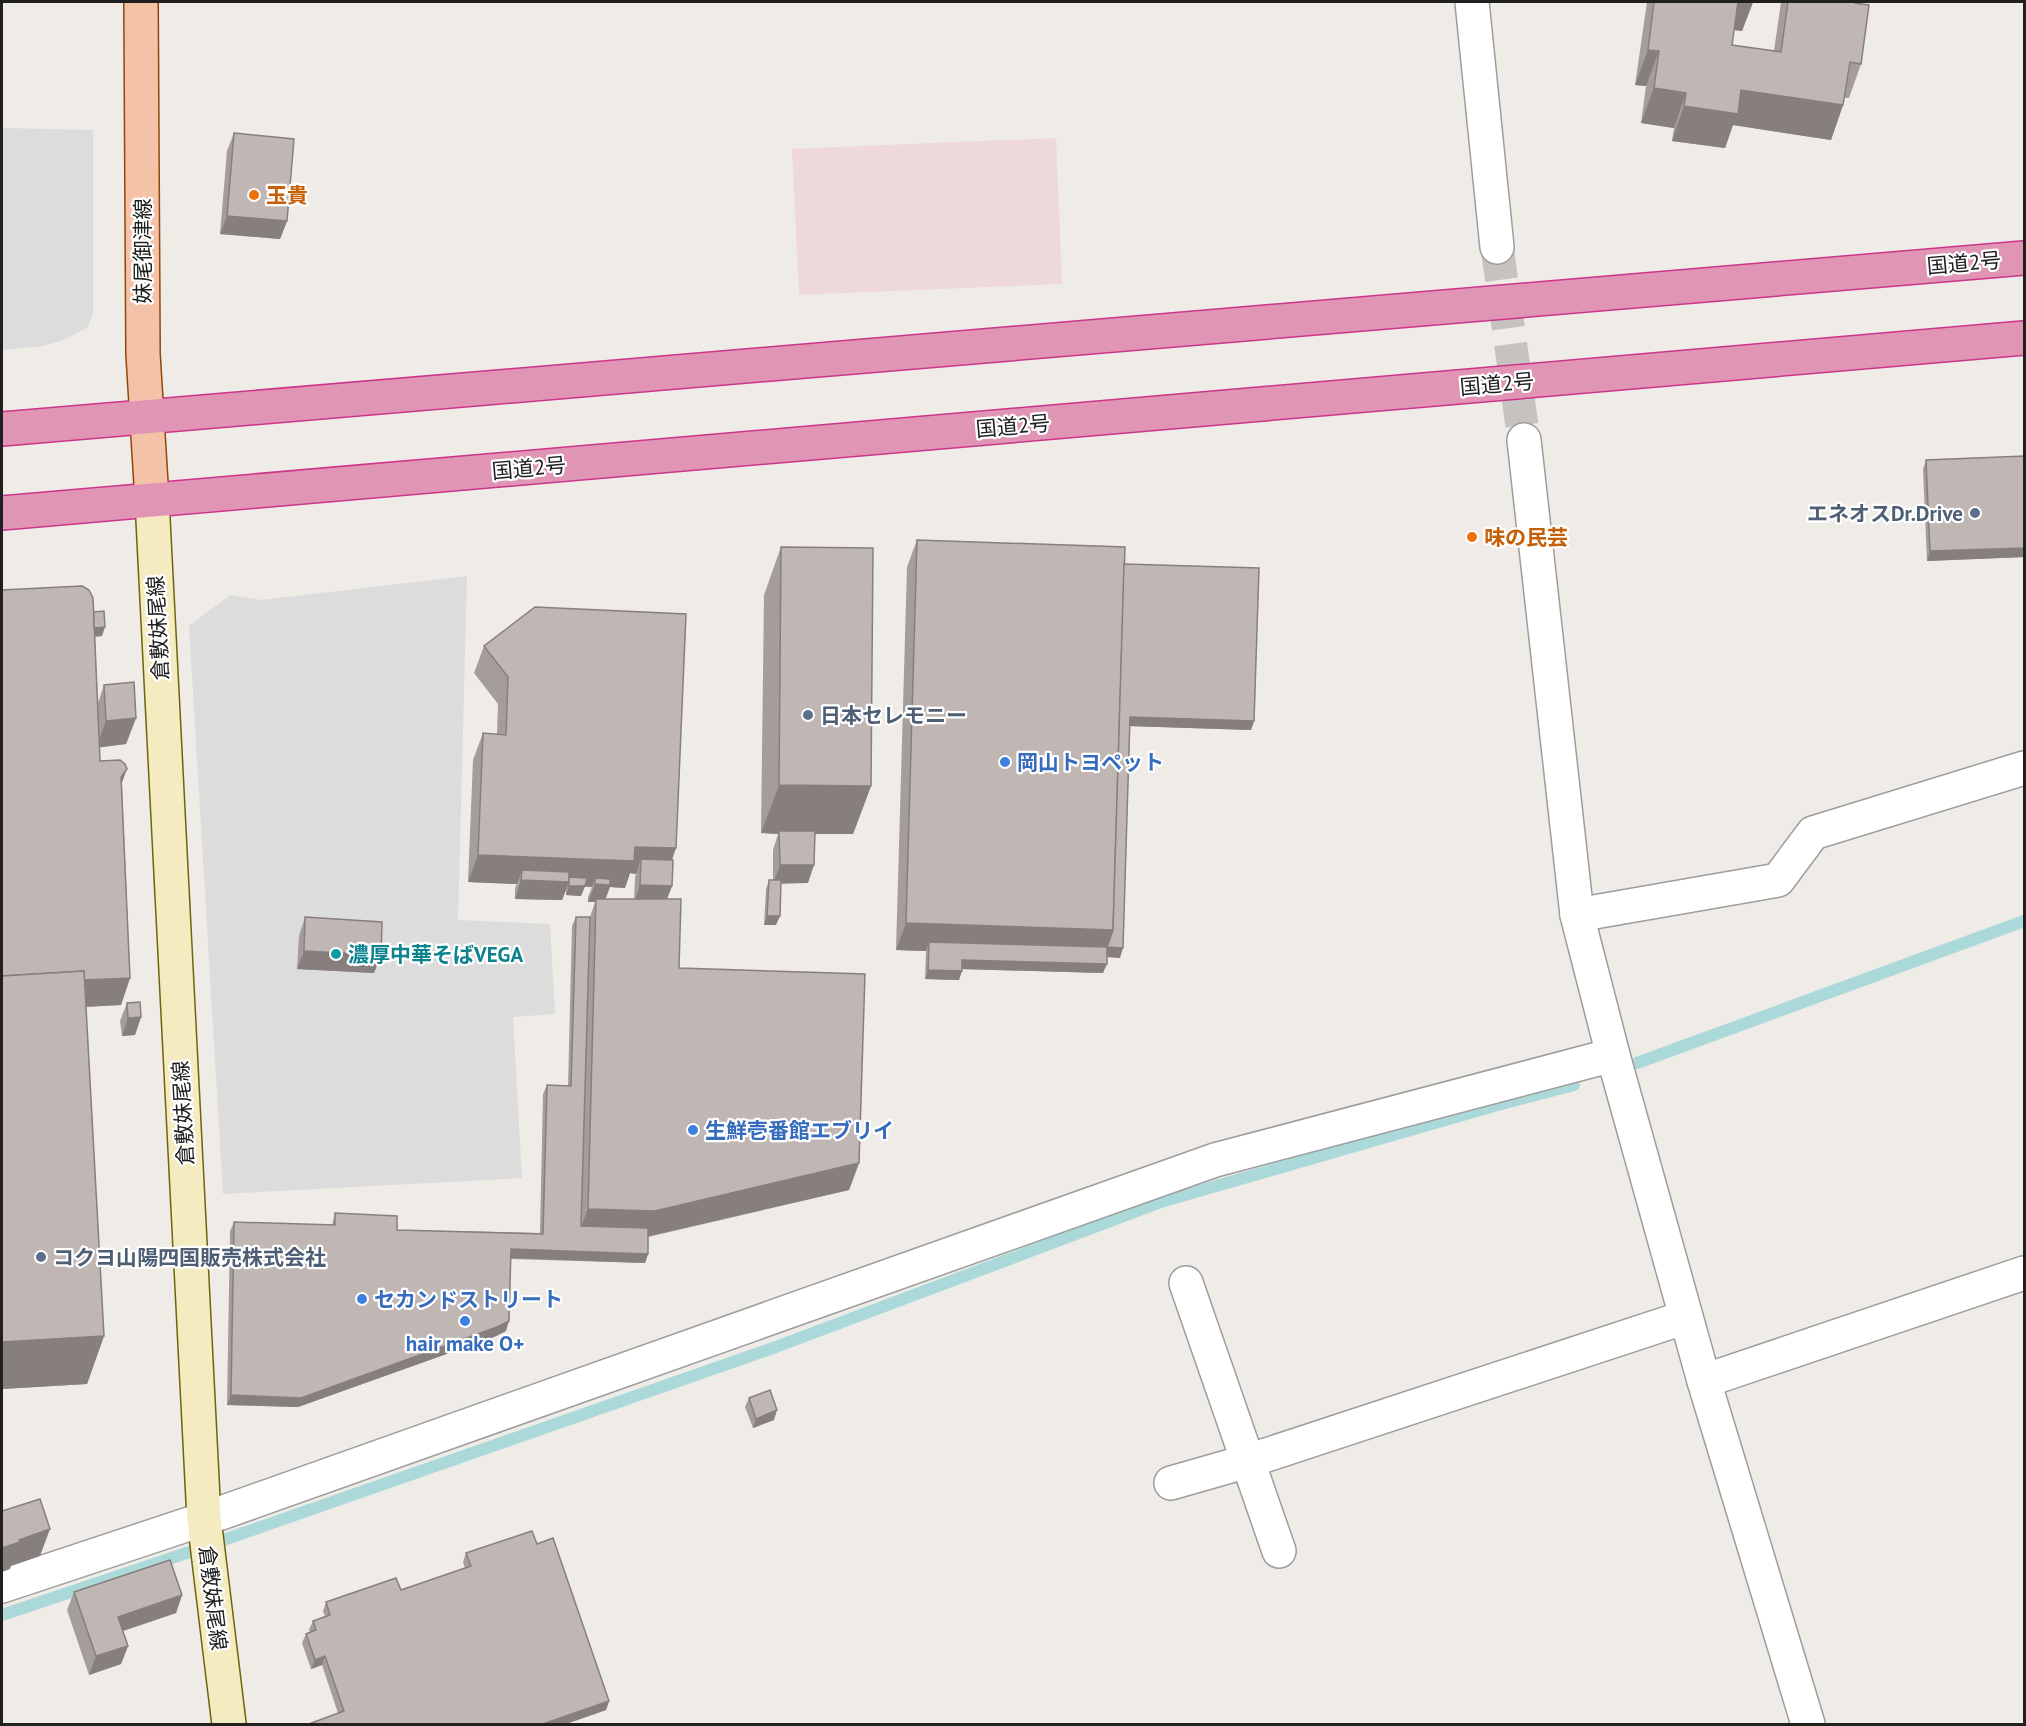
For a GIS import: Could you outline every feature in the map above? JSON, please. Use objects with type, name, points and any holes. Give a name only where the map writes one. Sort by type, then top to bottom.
[{"type":"highway","name":"国道2号","points":[[2,429],[2025,258]]},
{"type":"highway","name":"国道2号","points":[[2,513],[2025,338]]},
{"type":"main road","name":"妹尾御津線","points":[[141,2],[143,354],[152,500]]},
{"type":"main road","name":"倉敷妹尾線","points":[[152,500],[204,1523],[229,1725]]},
{"type":"street","points":[[1472,2],[1497,247]]},
{"type":"street","points":[[1524,440],[1577,915],[1613,1055],[1704,1381],[1808,1725]]},
{"type":"street","points":[[1577,915],[1778,880],[1813,833],[2025,768]]},
{"type":"street","points":[[2,1586],[204,1523],[1215,1160],[1613,1055]]},
{"type":"street","points":[[1704,1381],[2025,1273]]},
{"type":"street","points":[[1186,1283],[1279,1551]]},
{"type":"street","points":[[1171,1483],[1248,1461],[1686,1317]]},
{"type":"shaded area","points":[[2,128],[93,130],[93,314],[88,327],[66,339],[43,346],[2,350]]},
{"type":"shaded area","points":[[1056,138],[1062,284],[799,295],[792,149]]},
{"type":"shaded area","points":[[467,576],[458,920],[550,924],[555,1014],[513,1017],[522,1178],[223,1194],[189,626],[230,595],[261,600]]},
{"type":"building","points":[[1654,2],[1738,2],[1732,45],[1781,52],[1788,2],[1855,2],[1869,5],[1861,64],[1850,62],[1843,105],[1741,90],[1738,114],[1684,106],[1686,93],[1654,88],[1659,51],[1648,50]]},
{"type":"building","points":[[234,133],[294,139],[287,221],[227,216]]},
{"type":"building","name":"エネオスDr.Drive","points":[[2025,456],[2025,548],[1930,551],[1926,460]]},
{"type":"building","name":"岡山トヨペット","points":[[917,540],[1125,547],[1113,930],[906,923]]},
{"type":"building","points":[[781,547],[873,548],[871,786],[779,785]]},
{"type":"building","points":[[1124,564],[1259,568],[1254,721],[1130,717],[1123,948],[1107,947],[1113,930]]},
{"type":"building","points":[[82,586],[89,590],[93,598],[100,761],[120,760],[127,769],[121,777],[130,978],[84,980],[84,971],[2,976],[2,590]]},
{"type":"building","points":[[535,607],[686,614],[676,848],[635,847],[634,861],[478,855],[483,733],[506,735],[508,677],[484,646]]},
{"type":"building","points":[[104,611],[105,627],[94,628],[94,612]]},
{"type":"building","points":[[134,682],[136,718],[106,721],[104,685]]},
{"type":"building","points":[[779,831],[815,831],[814,865],[780,865]]},
{"type":"building","points":[[641,859],[673,860],[672,886],[640,885]]},
{"type":"building","points":[[522,870],[569,872],[569,882],[521,880]]},
{"type":"building","points":[[569,877],[587,878],[585,886],[569,886]]},
{"type":"building","points":[[595,878],[610,879],[610,885],[595,884]]},
{"type":"building","points":[[769,880],[781,880],[780,916],[767,916]]},
{"type":"building","points":[[596,899],[681,899],[679,968],[865,974],[859,1163],[655,1211],[588,1209]]},
{"type":"building","points":[[305,917],[382,922],[381,955],[304,951]]},
{"type":"building","points":[[576,917],[590,917],[581,1226],[648,1228],[648,1254],[511,1249],[509,1321],[301,1398],[231,1395],[234,1222],[335,1225],[335,1213],[397,1216],[397,1230],[543,1234],[547,1085],[571,1086]]},
{"type":"building","points":[[929,942],[1107,947],[1107,964],[962,960],[962,971],[928,970]]},
{"type":"building","points":[[84,971],[104,1336],[2,1342],[2,976]]},
{"type":"building","points":[[140,1002],[141,1017],[128,1018],[127,1003]]},
{"type":"building","points":[[770,1390],[777,1410],[756,1419],[749,1398]]},
{"type":"building","points":[[40,1499],[50,1529],[2,1548],[2,1511]]},
{"type":"building","points":[[532,1531],[537,1544],[553,1538],[609,1701],[540,1725],[306,1725],[344,1711],[325,1656],[315,1660],[306,1634],[316,1630],[313,1621],[330,1615],[326,1602],[396,1578],[401,1590],[471,1566],[466,1553]]},
{"type":"building","points":[[170,1560],[182,1595],[118,1617],[128,1646],[96,1656],[74,1592]]},
{"type":"waterway","points":[[1637,1063],[2024,921]]},
{"type":"waterway","points":[[2,1615],[773,1348],[1164,1201],[1574,1085]]},
{"type":"tunnel","points":[[1497,247],[1524,440]]},
{"type":"place","name":"玉貴","points":[[254,195]]},
{"type":"place","name":"エネオスDr.Drive","points":[[1975,513]]},
{"type":"place","name":"味の民芸","points":[[1472,537]]},
{"type":"place","name":"日本セレモニー","points":[[808,715]]},
{"type":"place","name":"岡山トヨペット","points":[[1005,762]]},
{"type":"place","name":"濃厚中華そばVEGA","points":[[336,954]]},
{"type":"place","name":"生鮮壱番館エブリイ","points":[[693,1130]]},
{"type":"place","name":"コクヨ山陽四国販売株式会社","points":[[41,1257]]},
{"type":"place","name":"セカンドストリート","points":[[362,1299]]},
{"type":"place","name":"hair make O+","points":[[465,1321]]}]
